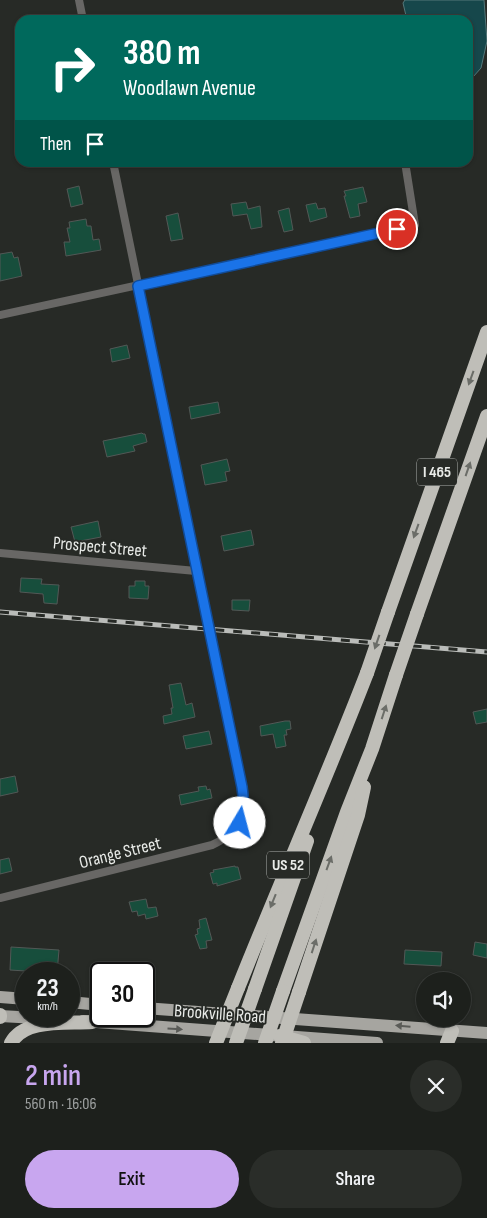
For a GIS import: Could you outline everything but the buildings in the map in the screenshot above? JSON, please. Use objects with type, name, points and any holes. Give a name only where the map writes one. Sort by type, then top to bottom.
[{"type":"highway","name":"I 465","points":[[236,1043],[340,743],[367,673],[487,332]]},
{"type":"highway","name":"I 465","points":[[265,1043],[347,812],[372,749],[417,614],[487,416]]},
{"type":"highway","name":"US 52","points":[[216,1043],[285,872],[340,743]]},
{"type":"highway","name":"US 52","points":[[281,1040],[358,815],[372,749]]},
{"type":"highway","points":[[11,1043],[18,1034],[33,1026],[90,1022]]},
{"type":"highway","points":[[281,1040],[304,1043]]},
{"type":"main road","points":[[0,997],[15,998]]},
{"type":"main road","name":"Brookville Road","points":[[155,1009],[451,1039],[487,1033]]},
{"type":"main road","name":"Brookville Road","points":[[0,1016],[90,1022]]},
{"type":"main road","name":"Brookville Road","points":[[144,1027],[281,1040],[377,1043]]},
{"type":"street","points":[[79,0],[82,15]]},
{"type":"street","points":[[114,167],[196,571]]},
{"type":"street","points":[[0,315],[415,225],[406,167]]},
{"type":"street","name":"Prospect Street","points":[[0,552],[196,571]]},
{"type":"street","name":"Orange Street","points":[[0,898],[212,845],[236,830],[240,823],[244,804],[242,787],[196,571]]},
{"type":"water","points":[[405,0],[484,0],[487,41],[481,68],[473,77],[473,15],[406,15],[403,3]]},
{"type":"railway","points":[[0,612],[487,652]]},
{"type":"route","points":[[240,823],[244,804],[242,787],[138,286],[397,229]]}]
